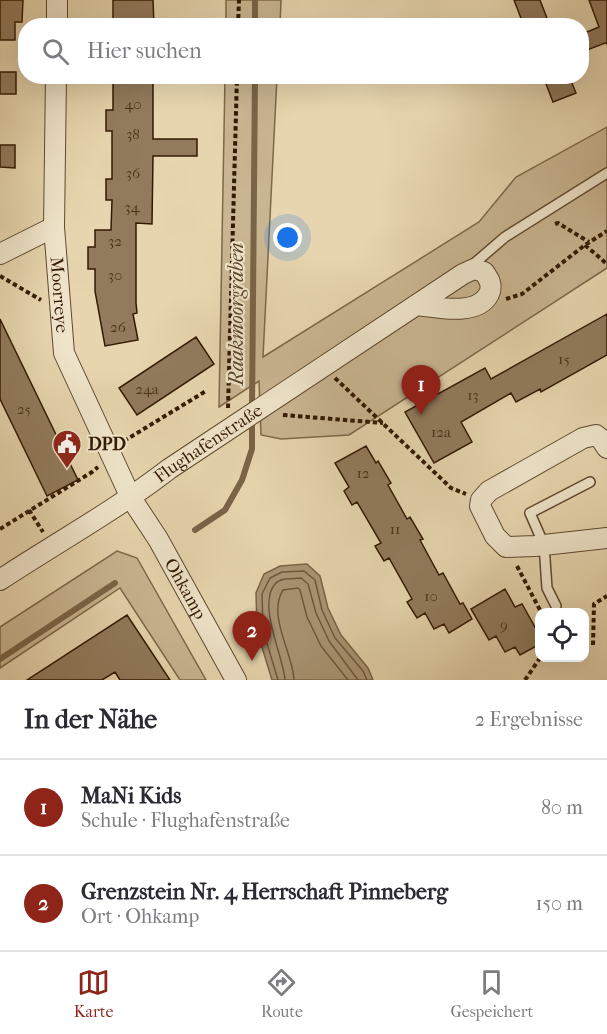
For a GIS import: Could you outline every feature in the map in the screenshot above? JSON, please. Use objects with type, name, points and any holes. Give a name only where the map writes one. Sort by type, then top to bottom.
[{"type":"street","points":[[57,0],[57,18]]},
{"type":"street","name":"Moorreye","points":[[56,84],[54,227],[64,353],[131,498]]},
{"type":"street","points":[[0,254],[54,227]]},
{"type":"street","points":[[416,305],[466,308],[485,300],[490,291],[490,280],[484,272],[474,269],[463,274]]},
{"type":"street","name":"Flughafenstraße","points":[[0,580],[131,498],[169,469],[463,274]]},
{"type":"street","points":[[607,448],[596,435],[590,435],[489,491],[481,500],[481,512],[502,544],[512,547],[607,538]]},
{"type":"street","name":"Ohkamp","points":[[131,498],[153,531],[236,680]]},
{"type":"lane","points":[[463,274],[484,253],[505,237],[607,173]]},
{"type":"lane","points":[[556,606],[547,588],[540,545],[530,513],[590,482]]},
{"type":"path","points":[[238,18],[239,0]]},
{"type":"path","points":[[228,405],[237,84]]},
{"type":"path","points":[[547,226],[558,223],[587,243],[607,264]]},
{"type":"path","points":[[485,300],[509,298],[522,294],[587,243],[607,231]]},
{"type":"path","points":[[0,276],[61,312]]},
{"type":"path","points":[[322,367],[451,488],[481,500]]},
{"type":"path","points":[[108,450],[206,391]]},
{"type":"path","points":[[268,403],[284,416],[384,423]]},
{"type":"path","points":[[0,529],[92,472]]},
{"type":"path","points":[[29,510],[41,528]]},
{"type":"path","points":[[539,608],[515,562],[540,545]]},
{"type":"path","points":[[593,645],[594,604],[607,596]]},
{"type":"path","points":[[525,680],[537,662]]},
{"type":"shaded area","points":[[226,0],[281,0],[280,18],[226,18]]},
{"type":"shaded area","points":[[225,84],[277,84],[263,357],[479,222],[516,177],[607,127],[607,268],[349,435],[281,439],[261,435],[259,381],[219,407]]},
{"type":"shaded area","points":[[117,551],[137,558],[206,680],[180,680],[120,588],[0,668],[0,627]]},
{"type":"water","points":[[307,564],[320,576],[328,608],[341,635],[368,668],[373,680],[272,680],[257,631],[256,593],[264,574],[280,566]]},
{"type":"building","points":[[0,0],[23,0],[22,18],[18,18],[18,22],[15,22],[15,40],[0,40]]},
{"type":"building","points":[[113,0],[153,0],[154,18],[113,18]]},
{"type":"building","points":[[514,0],[540,0],[547,18],[521,18]]},
{"type":"building","points":[[589,0],[607,0],[607,44],[589,49],[589,31],[599,27]]},
{"type":"building","points":[[0,72],[16,72],[16,94],[0,94]]},
{"type":"building","points":[[113,84],[153,84],[153,139],[197,139],[197,156],[153,156],[152,224],[136,223],[137,313],[133,314],[138,340],[105,346],[95,291],[95,269],[88,269],[88,247],[95,247],[95,230],[111,230],[112,200],[106,200],[106,179],[112,179],[112,131],[106,131],[106,110],[113,110]]},
{"type":"building","points":[[546,84],[572,84],[576,93],[553,102]]},
{"type":"building","points":[[0,145],[15,145],[15,168],[0,167]]},
{"type":"building","points":[[607,314],[607,355],[541,392],[540,389],[516,402],[511,393],[461,422],[472,442],[434,463],[405,412],[485,368],[491,379]]},
{"type":"building","points":[[0,319],[78,480],[47,496],[0,399]]},
{"type":"building","points":[[196,337],[214,364],[137,415],[119,388]]},
{"type":"building","points":[[366,446],[391,483],[388,485],[407,519],[410,517],[423,539],[420,540],[439,575],[443,573],[460,604],[463,603],[472,619],[449,633],[444,624],[434,629],[425,613],[417,618],[407,602],[412,599],[389,558],[384,561],[375,546],[381,543],[357,502],[352,505],[344,491],[349,487],[335,463]]},
{"type":"building","points":[[505,589],[515,607],[522,604],[535,627],[535,647],[520,655],[515,647],[505,652],[496,636],[489,640],[471,609]]},
{"type":"building","points":[[127,615],[170,680],[120,680],[115,672],[102,680],[27,680]]},
{"type":"waterway","name":"Raakmoorgraben","points":[[255,0],[255,18]]},
{"type":"waterway","name":"Raakmoorgraben","points":[[252,409],[255,84]]},
{"type":"waterway","name":"Raakmoorgraben","points":[[195,530],[225,510],[242,480],[252,449],[252,419]]},
{"type":"waterway","name":"Raakmoorgraben","points":[[0,659],[115,583]]},
{"type":"place","name":"MaNi Kids","points":[[421,415]]},
{"type":"place","name":"DPD","points":[[67,470]]},
{"type":"place","name":"Grenzstein Nr. 4 Herrschaft Pinneberg","points":[[252,661]]}]
